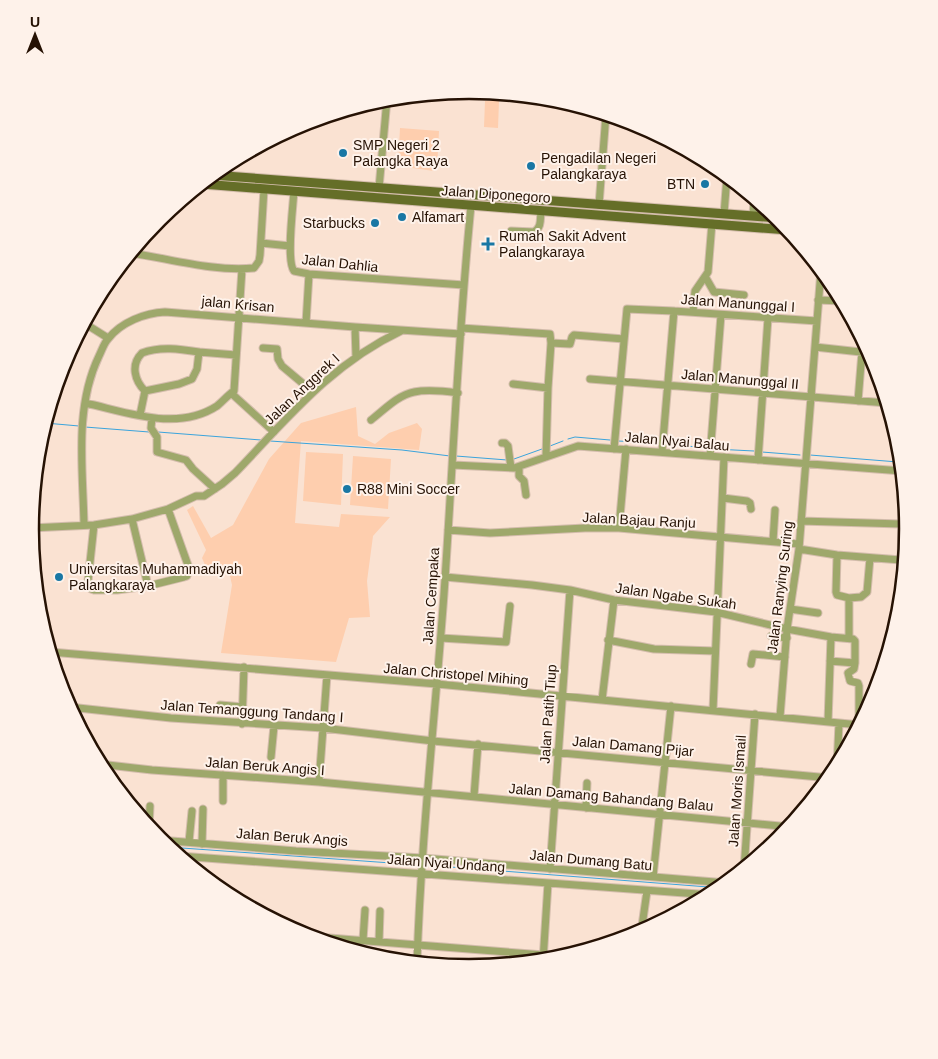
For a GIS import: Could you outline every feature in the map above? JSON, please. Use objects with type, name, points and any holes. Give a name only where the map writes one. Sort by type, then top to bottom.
[{"type":"main road","name":"Jalan Diponegoro","points":[[222,178],[764,217]]},
{"type":"main road","name":"Jalan Diponegoro","points":[[221,179],[264,189],[777,229]]},
{"type":"main road","points":[[471,195],[471,206]]},
{"type":"main road","points":[[521,209],[522,199]]},
{"type":"main road","points":[[662,209],[662,219]]},
{"type":"street","points":[[379,188],[385,108]]},
{"type":"street","points":[[600,205],[606,122]]},
{"type":"street","points":[[724,214],[726,185]]},
{"type":"street","points":[[140,254],[204,266],[254,268],[257,265],[261,242],[264,189]]},
{"type":"street","name":"Jalan Dahlia","points":[[294,191],[290,246],[292,268],[294,271],[308,274],[464,285]]},
{"type":"street","name":"Jalan Cempaka","points":[[418,957],[422,873],[471,206]]},
{"type":"street","points":[[753,216],[754,207]]},
{"type":"street","points":[[511,231],[536,231],[540,226],[540,211]]},
{"type":"street","points":[[693,312],[695,290],[706,278],[708,272],[712,223]]},
{"type":"street","points":[[261,242],[290,246]]},
{"type":"street","points":[[151,424],[196,416],[217,406],[234,391],[242,269]]},
{"type":"street","points":[[306,323],[308,274]]},
{"type":"street","points":[[706,278],[714,292],[744,295]]},
{"type":"street","name":"Jalan Ranying Suring","points":[[780,717],[787,629],[799,547],[820,281]]},
{"type":"street","points":[[818,300],[834,301]]},
{"type":"street","name":"Jalan Manunggal I","points":[[624,339],[626,309],[817,321]]},
{"type":"street","points":[[663,448],[674,311]]},
{"type":"street","name":"jalan Krisan","points":[[84,525],[82,423],[85,403],[91,377],[108,338],[128,322],[154,312],[165,312],[239,316],[403,330],[550,334],[552,344]]},
{"type":"street","points":[[710,453],[721,315]]},
{"type":"street","points":[[758,456],[768,318]]},
{"type":"street","points":[[90,326],[108,338]]},
{"type":"street","points":[[355,327],[356,357]]},
{"type":"street","name":"Jalan Anggrek I","points":[[39,527],[94,525],[132,519],[168,508],[196,496],[204,496],[235,473],[313,392],[339,369],[403,330]]},
{"type":"street","points":[[546,453],[548,388],[552,344],[570,344],[574,335],[624,339],[614,445]]},
{"type":"street","points":[[263,348],[277,349],[278,358],[282,366],[313,392]]},
{"type":"street","points":[[815,348],[861,352]]},
{"type":"street","points":[[145,391],[139,384],[135,372],[137,361],[142,353],[172,349],[236,355]]},
{"type":"street","points":[[145,391],[179,384],[192,379],[199,352]]},
{"type":"street","points":[[858,401],[865,362]]},
{"type":"street","name":"Jalan Manunggal II","points":[[590,379],[880,403]]},
{"type":"street","points":[[513,384],[548,388]]},
{"type":"street","points":[[140,416],[145,391]]},
{"type":"street","points":[[371,420],[412,392],[436,391],[458,393]]},
{"type":"street","points":[[231,393],[272,434]]},
{"type":"street","points":[[85,403],[140,416],[151,424],[157,437],[158,453],[186,460],[215,489]]},
{"type":"street","points":[[502,443],[508,446],[513,465],[525,484],[526,495]]},
{"type":"street","name":"Jalan Nyai Balau","points":[[453,460],[513,465],[573,446],[614,445],[626,449],[663,448],[710,453],[724,457],[758,456],[896,471]]},
{"type":"street","points":[[619,528],[626,449]]},
{"type":"street","points":[[713,710],[724,457]]},
{"type":"street","points":[[723,498],[750,503],[751,509]]},
{"type":"street","points":[[94,525],[88,581],[91,589],[117,590],[148,586],[187,576],[189,572],[168,508]]},
{"type":"street","points":[[773,541],[775,510]]},
{"type":"street","points":[[132,519],[148,586]]},
{"type":"street","points":[[801,521],[899,524]]},
{"type":"street","name":"Jalan Bajau Ranju","points":[[448,530],[490,533],[619,528],[773,541],[837,555],[898,560]]},
{"type":"street","points":[[837,555],[837,596],[849,598],[861,597],[867,592],[870,558]]},
{"type":"street","name":"Jalan Ngabe Sukah","points":[[445,577],[532,584],[614,600],[716,612],[787,629],[848,638]]},
{"type":"street","name":"Jalan Patih Tiup","points":[[550,869],[570,590]]},
{"type":"street","points":[[849,598],[848,638],[855,641],[856,663],[854,668],[848,673],[850,681],[858,683],[859,686],[859,711]]},
{"type":"street","points":[[602,700],[614,600]]},
{"type":"street","points":[[440,638],[506,642],[510,606]]},
{"type":"street","points":[[790,610],[818,613]]},
{"type":"street","points":[[771,636],[787,638]]},
{"type":"street","points":[[828,722],[831,637]]},
{"type":"street","points":[[608,640],[654,649],[715,651]]},
{"type":"street","name":"Jalan Christopel Mihing","points":[[57,653],[327,674],[853,724]]},
{"type":"street","points":[[751,664],[753,654],[785,657]]},
{"type":"street","points":[[830,661],[856,663]]},
{"type":"street","points":[[242,724],[244,667]]},
{"type":"street","points":[[319,782],[327,674]]},
{"type":"street","points":[[220,705],[242,707]]},
{"type":"street","points":[[653,877],[671,706]]},
{"type":"street","name":"Jalan Temanggung Tandang I","points":[[78,708],[242,724],[323,728],[433,740]]},
{"type":"street","name":"Jalan Moris Ismail","points":[[745,860],[755,714]]},
{"type":"street","points":[[838,752],[839,723]]},
{"type":"street","points":[[271,756],[274,726]]},
{"type":"street","name":"Jalan Damang Pijar","points":[[433,740],[821,777]]},
{"type":"street","points":[[474,796],[478,744]]},
{"type":"street","name":"Jalan Beruk Angis I","points":[[109,766],[319,782],[428,793]]},
{"type":"street","points":[[223,775],[223,801]]},
{"type":"street","points":[[586,808],[588,783]]},
{"type":"street","name":"Jalan Damang Bahandang Balau","points":[[428,793],[780,826]]},
{"type":"street","points":[[150,806],[150,817]]},
{"type":"street","points":[[202,844],[203,809]]},
{"type":"street","points":[[189,842],[192,811]]},
{"type":"street","name":"Jalan Beruk Angis","points":[[172,841],[423,859]]},
{"type":"street","name":"Jalan Nyai Undang","points":[[191,858],[697,894]]},
{"type":"street","name":"Jalan Dumang Batu","points":[[423,859],[715,882]]},
{"type":"street","points":[[544,953],[548,883]]},
{"type":"street","points":[[642,923],[647,891]]},
{"type":"street","points":[[363,940],[366,910]]},
{"type":"street","points":[[379,942],[380,911]]},
{"type":"street","points":[[335,938],[418,944],[525,956]]},
{"type":"shaded area","points":[[485,101],[499,101],[498,128],[484,127]]},
{"type":"shaded area","points":[[400,128],[439,131],[437,169],[434,171],[398,166]]},
{"type":"shaded area","points":[[356,407],[358,436],[375,444],[389,433],[417,423],[422,429],[419,450],[301,441],[295,523],[339,527],[341,514],[390,517],[373,536],[367,581],[370,617],[349,618],[336,662],[221,653],[232,585],[228,567],[216,567],[208,572],[202,558],[206,550],[187,510],[193,506],[211,538],[233,525],[269,459],[301,423]]},
{"type":"shaded area","points":[[306,452],[343,454],[341,505],[303,501]]},
{"type":"shaded area","points":[[353,456],[391,459],[388,509],[350,505]]},
{"type":"waterway","points":[[52,424],[79,426]]},
{"type":"waterway","points":[[85,427],[149,432]]},
{"type":"waterway","points":[[158,432],[261,440]]},
{"type":"waterway","points":[[568,439],[575,437],[610,440]]},
{"type":"waterway","points":[[270,441],[402,450],[450,456]]},
{"type":"waterway","points":[[550,446],[563,441]]},
{"type":"waterway","points":[[618,441],[659,443]]},
{"type":"waterway","points":[[667,444],[707,448]]},
{"type":"waterway","points":[[514,459],[542,449]]},
{"type":"waterway","points":[[714,449],[754,451]]},
{"type":"waterway","points":[[762,452],[800,455]]},
{"type":"waterway","points":[[810,455],[894,462]]},
{"type":"waterway","points":[[456,456],[507,460]]},
{"type":"waterway","points":[[180,848],[419,865]]},
{"type":"waterway","points":[[425,865],[708,887]]},
{"type":"place","name":"SMP Negeri 2 Palangka Raya","points":[[343,153]]},
{"type":"place","name":"Pengadilan Negeri Palangkaraya","points":[[531,166]]},
{"type":"place","name":"BTN","points":[[705,184]]},
{"type":"place","name":"Alfamart","points":[[402,217]]},
{"type":"place","name":"Starbucks","points":[[375,223]]},
{"type":"place","name":"Rumah Sakit Advent Palangkaraya","points":[[488,244]]},
{"type":"place","name":"R88 Mini Soccer","points":[[347,489]]},
{"type":"place","name":"Universitas Muhammadiyah Palangkaraya","points":[[59,577]]}]
